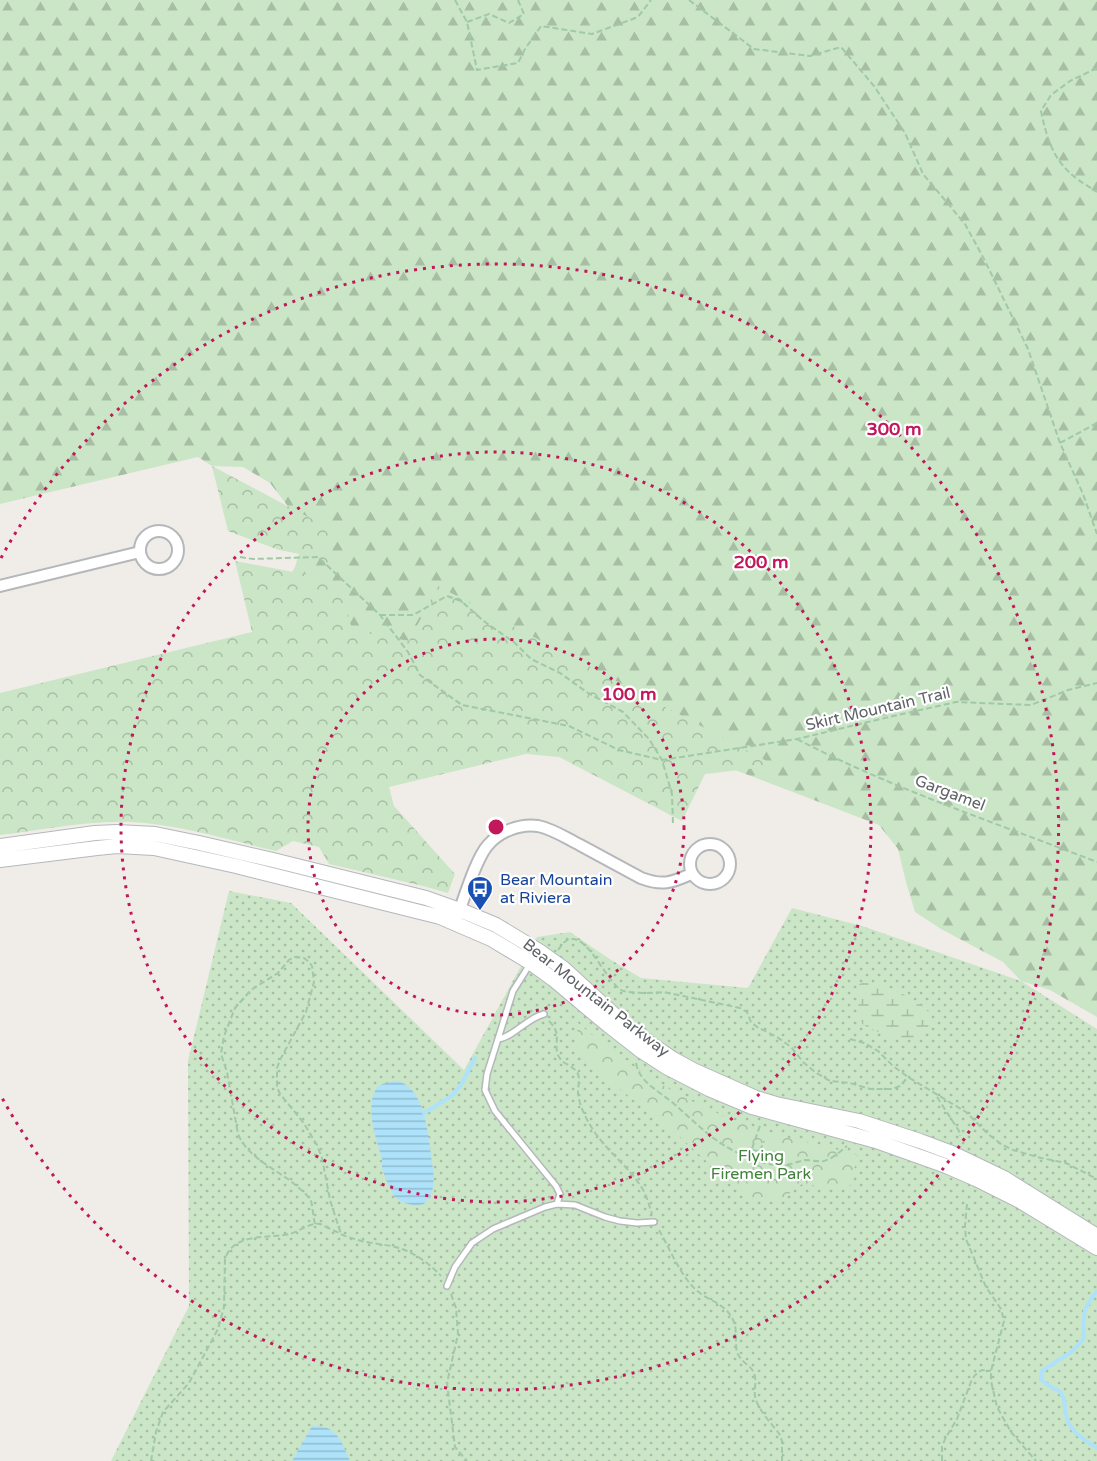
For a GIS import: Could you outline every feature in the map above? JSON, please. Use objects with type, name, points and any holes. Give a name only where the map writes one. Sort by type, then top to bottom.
[{"type":"street","points":[[0,585],[140,552]]},
{"type":"street","points":[[454,923],[480,857],[487,846],[508,830],[523,826],[537,826],[554,832],[653,883],[666,883],[691,874]]},
{"type":"street","name":"Bear Mountain Parkway","points":[[0,846],[95,833],[155,834],[273,860],[426,898],[460,910],[496,926],[539,951],[563,968],[633,1032],[693,1070],[756,1098],[859,1121],[952,1153],[1004,1178],[1097,1236]]},
{"type":"street","name":"Bear Mountain Parkway","points":[[0,860],[117,846],[154,848],[425,913],[454,923],[491,939],[531,963],[640,1050],[688,1079],[752,1107],[876,1141],[966,1175],[1020,1202],[1097,1248]]},
{"type":"lane","points":[[531,963],[513,991],[485,1090],[495,1111],[556,1186],[560,1194],[557,1204]]},
{"type":"lane","points":[[498,1039],[504,1039],[529,1020],[544,1014]]},
{"type":"lane","points":[[447,1286],[455,1267],[472,1243],[493,1229],[545,1207],[557,1204],[575,1205],[621,1221],[637,1223],[654,1221]]},
{"type":"path","points":[[455,0],[467,22],[477,70],[518,63],[541,26],[592,34],[638,17],[651,0]]},
{"type":"path","points":[[467,22],[489,14],[509,23],[524,14],[518,0]]},
{"type":"path","points":[[689,0],[754,49],[810,56],[841,47],[874,86],[905,133],[922,174],[965,224],[984,259],[1028,349],[1060,443],[1083,494],[1097,534]]},
{"type":"path","points":[[1097,68],[1070,81],[1051,95],[1041,111],[1046,134],[1056,155],[1069,172],[1097,192]]},
{"type":"path","points":[[1060,443],[1097,423]]},
{"type":"path","points":[[240,558],[318,556],[380,615],[408,652],[420,675],[462,705],[569,726],[619,750],[662,760]]},
{"type":"path","points":[[380,615],[413,615],[447,596],[461,601],[531,658],[623,712],[649,740],[662,760],[672,794],[674,824]]},
{"type":"path","name":"Skirt Mountain Trail","points":[[662,760],[797,740],[956,702],[1031,705],[1068,690],[1097,683]]},
{"type":"path","name":"Gargamel","points":[[797,740],[905,789],[1097,862]]},
{"type":"path","points":[[558,950],[565,941],[577,940],[591,951],[605,973],[621,990],[651,994],[664,992],[740,1008],[747,1012],[751,1022],[777,1037],[790,1047],[802,1062],[830,1081],[850,1083],[870,1089],[892,1089],[900,1086],[908,1077]]},
{"type":"path","points":[[315,1224],[310,1200],[304,1192],[287,1177],[252,1154],[241,1141],[227,1072],[221,1054],[224,1036],[236,1008],[251,990],[272,977],[294,957],[304,958],[309,962],[312,966],[314,982],[306,1012],[280,1058],[277,1068],[277,1087],[317,1145],[322,1158],[330,1200],[342,1235]]},
{"type":"path","points":[[544,1014],[556,1030],[559,1057],[577,1072],[580,1101],[587,1121],[613,1156],[642,1188],[654,1221],[687,1280],[697,1291],[720,1304],[735,1324],[736,1350],[740,1358],[754,1372],[756,1400],[780,1435],[782,1461]]},
{"type":"path","points":[[850,1039],[870,1046],[908,1077],[966,1112],[1000,1144],[1066,1163],[1097,1179]]},
{"type":"path","points":[[640,1050],[636,1064],[641,1078],[673,1102],[716,1141],[731,1150],[769,1164],[783,1165],[805,1160],[824,1161],[847,1146]]},
{"type":"path","points":[[935,1094],[960,1136]]},
{"type":"path","points":[[749,1158],[761,1123]]},
{"type":"path","points":[[760,1151],[764,1141]]},
{"type":"path","points":[[752,1149],[769,1154],[769,1164]]},
{"type":"path","points":[[967,1204],[966,1239],[986,1287],[1001,1309],[1004,1321],[991,1371],[997,1407],[1011,1432],[1036,1461]]},
{"type":"path","points":[[151,1461],[156,1432],[163,1412],[189,1383],[218,1329],[224,1307],[225,1259],[232,1246],[256,1237],[291,1234],[320,1224],[360,1241],[399,1248],[416,1255],[434,1268],[447,1286],[456,1308],[458,1334],[447,1383],[453,1438],[455,1446],[468,1461]]},
{"type":"path","points":[[942,1461],[942,1447],[957,1419],[972,1379],[982,1370],[991,1371]]},
{"type":"green space","points":[[0,0],[1097,0],[1097,1017],[1050,990],[1021,981],[1003,962],[941,929],[915,912],[898,849],[879,825],[693,754],[252,632],[263,621],[295,567],[303,539],[290,509],[270,483],[243,467],[212,466],[198,457],[0,504]]},
{"type":"green space","points":[[212,466],[327,527],[336,567],[315,557],[279,550],[228,531]]},
{"type":"green space","points":[[235,561],[309,575],[342,590],[352,630],[409,641],[438,586],[776,766],[705,774],[682,821],[559,757],[526,754],[389,787],[394,806],[455,874],[448,893],[329,864],[319,847],[293,841],[276,851],[187,830],[132,822],[82,824],[0,835],[0,693],[252,632]]},
{"type":"green space","points":[[229,891],[291,903],[464,1070],[537,937],[570,932],[641,978],[748,988],[792,908],[862,926],[1021,981],[1097,1029],[1097,1461],[111,1461],[189,1306],[188,1061]]},
{"type":"green space","points":[[867,982],[902,994],[925,1008],[931,1015],[925,1033],[919,1037],[903,1039],[885,1035],[863,1024],[858,1015],[858,988],[859,984]]},
{"type":"green space","name":"Flying Firemen Park","points":[[577,1022],[641,1071],[711,1110],[761,1130],[858,1155],[849,1188],[802,1184],[782,1199],[772,1201],[746,1198],[678,1135],[578,1056]]},
{"type":"water","points":[[394,1081],[402,1082],[417,1097],[428,1130],[433,1184],[430,1197],[421,1205],[409,1204],[396,1198],[382,1168],[372,1116],[372,1099],[379,1086]]},
{"type":"water","points":[[312,1426],[320,1426],[333,1431],[341,1440],[350,1461],[292,1461]]},
{"type":"waterway","points":[[424,1113],[453,1095],[475,1058]]},
{"type":"waterway","points":[[1097,1291],[1088,1303],[1085,1313],[1084,1338],[1074,1350],[1042,1371],[1041,1379],[1062,1394],[1065,1412],[1074,1431],[1097,1448]]},
{"type":"place","name":"Bear Mountain at Riviera","points":[[480,912]]}]
